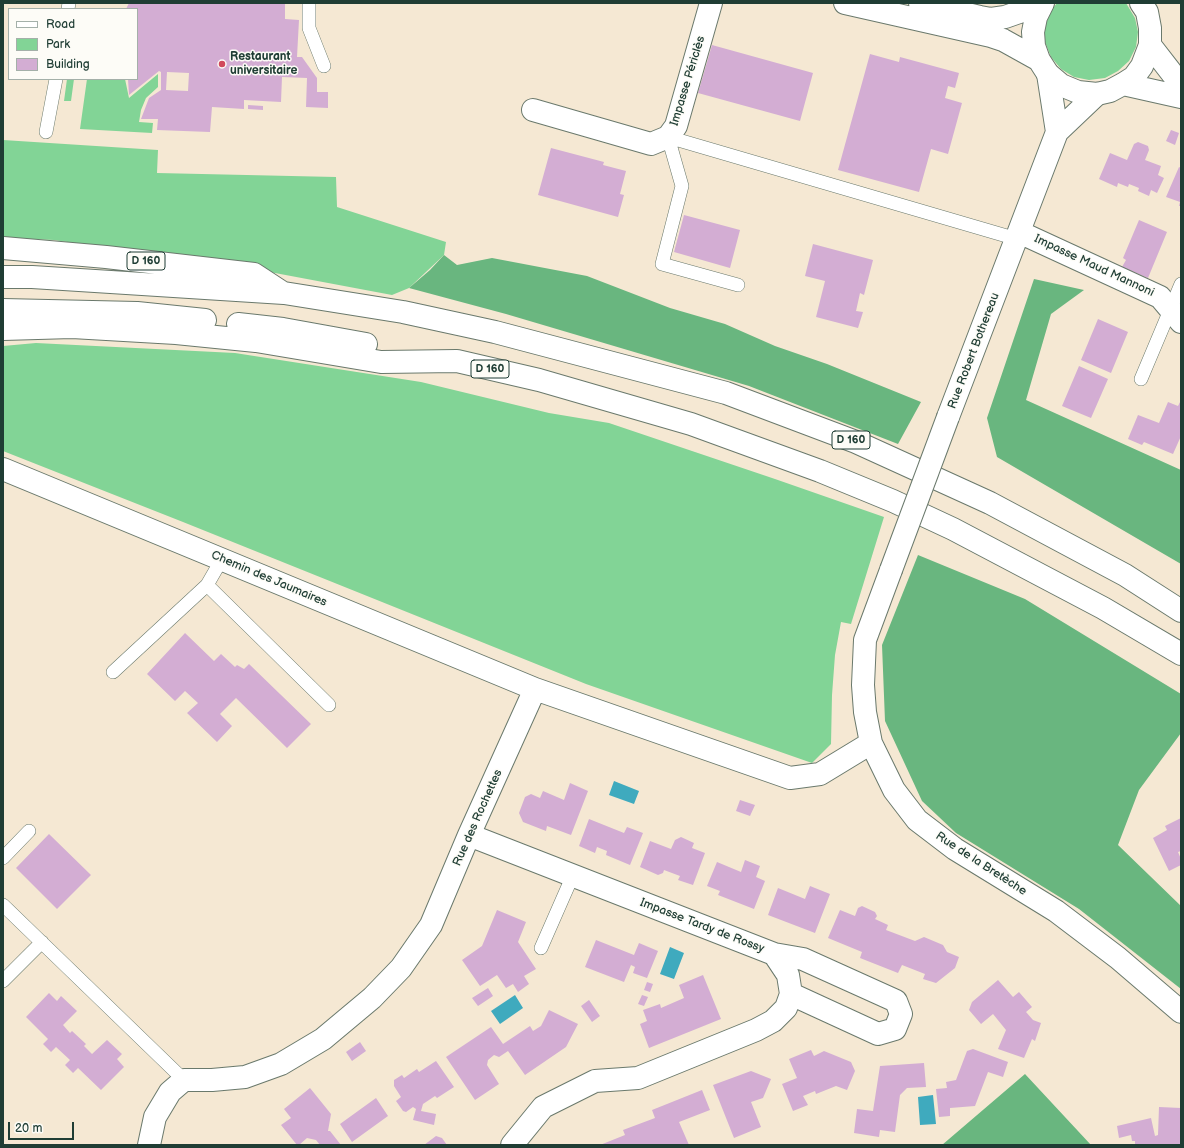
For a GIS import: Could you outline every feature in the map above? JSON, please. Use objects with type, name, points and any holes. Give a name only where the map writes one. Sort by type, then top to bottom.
[{"type":"main road","name":"Impasse Périclès","points":[[533,110],[651,144],[668,137],[676,126],[710,3]]},
{"type":"main road","points":[[845,3],[1003,40],[1043,67],[1061,85],[1078,92],[1096,94],[1110,91],[1124,84],[1134,77],[1142,66],[1150,45],[1150,28],[1146,12],[1141,3]]},
{"type":"main road","points":[[920,3],[992,19],[1005,17],[1043,3]]},
{"type":"main road","name":"Rue Robert Bothereau","points":[[1043,3],[1036,17],[1033,32],[1034,46],[1043,67],[1056,132]]},
{"type":"main road","points":[[1150,45],[1181,85]]},
{"type":"main road","points":[[1124,84],[1181,97]]},
{"type":"main road","name":"Rue Robert Bothereau","points":[[891,570],[1056,132],[1096,94]]},
{"type":"main road","name":"Impasse Maud Mannoni","points":[[1018,235],[1160,297],[1176,316]]},
{"type":"main road","name":"D 160","points":[[3,248],[106,257],[254,274],[284,294]]},
{"type":"main road","name":"D 160","points":[[3,277],[32,277],[284,294],[403,312],[495,332],[726,394],[856,442],[990,503],[1125,575],[1181,611]]},
{"type":"main road","name":"D 160","points":[[3,310],[137,313],[275,328],[457,361],[539,380],[691,424],[820,471],[893,501],[953,529],[1103,608],[1181,654]]},
{"type":"main road","name":"D 160","points":[[3,329],[72,327],[176,333],[256,341],[381,362],[457,361]]},
{"type":"main road","name":"Chemin des Jaumaires","points":[[3,469],[535,690]]},
{"type":"main road","name":"Rue de la Bretèche","points":[[891,570],[865,640],[863,685],[871,742],[894,790],[917,820],[955,849],[1056,911],[1118,958],[1181,1012]]},
{"type":"main road","points":[[535,690],[790,778],[820,774],[871,742]]},
{"type":"main road","name":"Rue des Rochettes","points":[[184,1080],[245,1078],[281,1064],[322,1039],[372,998],[401,968],[431,925],[535,690]]},
{"type":"main road","name":"Impasse Tardy de Rossy","points":[[470,835],[774,954],[788,975],[791,994]]},
{"type":"main road","points":[[512,1145],[543,1107],[595,1081],[638,1078],[756,1030],[773,1020],[786,1008],[791,994],[878,1034],[895,1029],[901,1014],[896,1001],[803,959],[774,954]]},
{"type":"main road","points":[[149,1145],[155,1117],[170,1092],[184,1080]]},
{"type":"lane","points":[[309,3],[309,28],[324,66]]},
{"type":"lane","points":[[46,132],[56,80]]},
{"type":"lane","points":[[668,137],[1018,235]]},
{"type":"lane","points":[[668,137],[682,186],[662,264],[738,285]]},
{"type":"lane","points":[[1141,379],[1176,316],[1181,284]]},
{"type":"lane","points":[[113,672],[207,585],[222,560]]},
{"type":"lane","points":[[207,585],[329,705]]},
{"type":"lane","points":[[3,858],[29,831]]},
{"type":"lane","points":[[541,948],[573,875]]},
{"type":"lane","points":[[3,905],[184,1080]]},
{"type":"lane","points":[[3,981],[42,942]]},
{"type":"green space","points":[[1057,3],[1126,3],[1135,18],[1138,32],[1136,47],[1129,61],[1118,71],[1105,78],[1089,80],[1074,77],[1061,69],[1051,57],[1045,42],[1045,27],[1050,12]]},
{"type":"green space","points":[[158,74],[158,87],[146,98],[141,110],[139,122],[153,123],[152,133],[80,129],[87,80],[125,80],[129,98]]},
{"type":"green space","points":[[67,80],[74,80],[71,101],[64,101]]},
{"type":"green space","points":[[3,140],[158,150],[157,173],[336,177],[337,207],[446,242],[444,255],[409,288],[392,295],[275,273],[54,240],[3,238]]},
{"type":"green space","points":[[444,255],[457,265],[492,258],[587,276],[670,308],[725,324],[775,346],[827,364],[921,402],[898,444],[749,386],[506,314],[409,288],[430,270]]},
{"type":"green space","points":[[1034,279],[1084,290],[1051,314],[1026,400],[1181,470],[1181,564],[997,457],[987,418]]},
{"type":"green space","points":[[36,343],[235,353],[421,382],[549,413],[609,423],[884,517],[851,624],[841,622],[835,655],[832,695],[831,744],[812,763],[586,684],[3,451],[3,346]]},
{"type":"green space","points":[[918,555],[1025,599],[1181,694],[1181,733],[1139,790],[1118,845],[1181,906],[1181,989],[1079,909],[956,833],[922,801],[885,721],[882,645]]},
{"type":"green space","points":[[1025,1074],[1091,1145],[942,1145]]},
{"type":"water","points":[[614,781],[639,791],[634,804],[609,795]]},
{"type":"water","points":[[670,947],[684,953],[674,979],[660,974]]},
{"type":"water","points":[[515,995],[523,1008],[500,1024],[491,1011]]},
{"type":"water","points":[[933,1095],[936,1124],[920,1125],[918,1097]]},
{"type":"building","name":"Restaurant universitaire","points":[[129,3],[285,3],[285,19],[299,20],[297,57],[302,57],[317,78],[317,92],[328,92],[328,108],[306,107],[307,78],[282,77],[281,102],[244,100],[244,109],[212,107],[210,132],[157,130],[158,119],[141,119],[149,98],[161,90],[161,72],[159,71],[129,95],[128,80],[138,80],[138,8],[126,8]],"holes":[[[167,72],[189,73],[188,91],[166,90]]]},
{"type":"building","points":[[712,45],[813,73],[800,121],[698,93]]},
{"type":"building","points":[[870,54],[899,62],[900,57],[959,73],[955,88],[948,86],[945,98],[962,103],[948,154],[931,149],[919,192],[838,170]]},
{"type":"building","points":[[248,105],[263,106],[263,110],[248,109]]},
{"type":"building","points":[[1171,130],[1179,133],[1175,145],[1166,141]]},
{"type":"building","points":[[1138,142],[1148,146],[1149,150],[1145,160],[1161,166],[1158,175],[1164,178],[1157,193],[1151,190],[1149,196],[1138,191],[1139,188],[1129,184],[1128,187],[1118,183],[1117,187],[1099,179],[1110,153],[1127,160],[1134,144]]},
{"type":"building","points":[[551,148],[604,162],[603,165],[626,171],[620,194],[624,195],[618,217],[538,195]]},
{"type":"building","points":[[1179,167],[1181,168],[1181,206],[1179,206],[1180,202],[1166,197]]},
{"type":"building","points":[[684,215],[740,230],[730,268],[674,252]]},
{"type":"building","points":[[1139,220],[1167,232],[1148,278],[1122,267],[1126,260],[1123,258]]},
{"type":"building","points":[[813,244],[873,260],[864,295],[860,293],[856,311],[863,312],[858,328],[816,317],[825,281],[805,276]]},
{"type":"building","points":[[1098,319],[1128,332],[1111,373],[1081,360]]},
{"type":"building","points":[[1079,366],[1108,379],[1091,418],[1062,406]]},
{"type":"building","points":[[1181,400],[1181,436],[1173,454],[1144,442],[1142,445],[1128,439],[1138,415],[1159,423],[1168,402],[1178,406]]},
{"type":"building","points":[[185,633],[214,661],[221,654],[235,667],[237,665],[244,669],[249,664],[311,724],[287,748],[236,698],[220,714],[232,726],[217,742],[187,713],[198,703],[185,691],[175,701],[147,674]]},
{"type":"building","points":[[570,783],[588,791],[571,835],[547,826],[546,831],[523,822],[519,813],[525,797],[531,794],[540,798],[543,791],[564,800]]},
{"type":"building","points":[[740,800],[755,805],[750,816],[736,811]]},
{"type":"building","points":[[1181,818],[1181,851],[1178,852],[1181,859],[1181,865],[1169,871],[1153,838],[1167,830],[1165,826]]},
{"type":"building","points":[[589,819],[624,833],[627,827],[643,833],[630,865],[606,855],[607,851],[597,847],[595,853],[579,846]]},
{"type":"building","points":[[49,834],[91,875],[57,909],[16,868]]},
{"type":"building","points":[[681,837],[694,843],[692,848],[705,853],[693,885],[678,880],[680,876],[664,870],[663,873],[658,875],[640,867],[650,841],[671,849],[675,840]]},
{"type":"building","points":[[745,860],[760,866],[756,877],[765,881],[754,909],[718,895],[720,891],[707,886],[717,862],[741,872]]},
{"type":"building","points":[[810,886],[830,894],[815,933],[768,915],[778,888],[805,899]]},
{"type":"building","points":[[862,906],[875,912],[877,916],[875,919],[888,925],[886,930],[915,941],[924,937],[943,945],[947,952],[959,957],[955,968],[936,983],[923,979],[925,974],[902,965],[898,973],[860,958],[862,952],[828,938],[840,910],[855,916],[858,908]]},
{"type":"building","points":[[497,910],[526,922],[518,942],[536,969],[524,976],[529,984],[518,992],[513,984],[506,988],[497,975],[480,986],[462,960],[482,946]]},
{"type":"building","points":[[596,940],[634,955],[639,943],[658,951],[647,978],[633,973],[635,967],[631,965],[624,982],[585,967]]},
{"type":"building","points":[[703,975],[721,1019],[649,1048],[640,1024],[647,1021],[643,1010],[660,1004],[661,1008],[684,998],[679,985]]},
{"type":"building","points":[[998,980],[1013,997],[1019,992],[1032,1007],[1026,1012],[1033,1020],[1041,1023],[1035,1041],[1032,1039],[1024,1058],[998,1049],[1006,1030],[993,1014],[981,1024],[969,1010],[972,1002]]},
{"type":"building","points":[[647,982],[653,984],[650,992],[644,990]]},
{"type":"building","points":[[488,988],[493,996],[478,1006],[472,998]]},
{"type":"building","points":[[49,993],[57,1001],[61,996],[77,1011],[63,1025],[70,1033],[72,1031],[86,1044],[84,1046],[92,1054],[107,1040],[122,1054],[117,1059],[124,1067],[101,1090],[78,1068],[73,1073],[65,1065],[70,1060],[56,1047],[51,1052],[43,1044],[48,1039],[26,1017]]},
{"type":"building","points":[[642,995],[648,997],[644,1006],[638,1004]]},
{"type":"building","points":[[589,1000],[600,1016],[592,1022],[581,1006]]},
{"type":"building","points":[[549,1010],[578,1024],[566,1047],[525,1075],[508,1051],[499,1057],[494,1055],[488,1060],[487,1065],[499,1084],[475,1100],[446,1057],[491,1027],[503,1044],[530,1026],[533,1031],[541,1026]]},
{"type":"building","points":[[360,1042],[366,1051],[352,1061],[346,1052]]},
{"type":"building","points":[[973,1049],[1008,1062],[1003,1077],[988,1072],[975,1106],[950,1108],[950,1116],[939,1117],[936,1089],[947,1088],[946,1082],[956,1080],[967,1051]]},
{"type":"building","points":[[811,1050],[814,1056],[824,1051],[851,1062],[855,1071],[847,1090],[836,1086],[816,1094],[815,1091],[803,1096],[808,1105],[793,1111],[782,1084],[797,1078],[789,1059]]},
{"type":"building","points":[[436,1061],[454,1087],[437,1098],[435,1096],[423,1104],[421,1111],[436,1114],[434,1125],[413,1120],[416,1109],[413,1107],[406,1112],[403,1111],[396,1101],[401,1097],[394,1086],[394,1080],[402,1075],[404,1078],[417,1069],[419,1072]]},
{"type":"building","points":[[924,1063],[926,1087],[907,1088],[900,1095],[895,1132],[880,1130],[879,1137],[854,1133],[857,1109],[873,1111],[880,1066]]},
{"type":"building","points":[[751,1071],[771,1079],[763,1098],[751,1102],[761,1127],[734,1138],[713,1085]]},
{"type":"building","points":[[310,1088],[331,1114],[328,1131],[330,1131],[341,1145],[320,1145],[316,1140],[307,1138],[297,1145],[281,1125],[291,1118],[284,1109]]},
{"type":"building","points":[[702,1090],[710,1110],[679,1122],[689,1145],[600,1145],[625,1135],[623,1130],[655,1118],[652,1110]]},
{"type":"building","points":[[376,1098],[388,1116],[352,1142],[340,1124]]},
{"type":"building","points":[[1159,1107],[1181,1108],[1181,1145],[1135,1145],[1135,1141],[1132,1141],[1131,1135],[1119,1138],[1117,1126],[1151,1118],[1155,1136],[1158,1135]]},
{"type":"building","points":[[436,1136],[442,1138],[447,1145],[424,1145]]},
{"type":"place","name":"Restaurant universitaire","points":[[222,64]]}]
